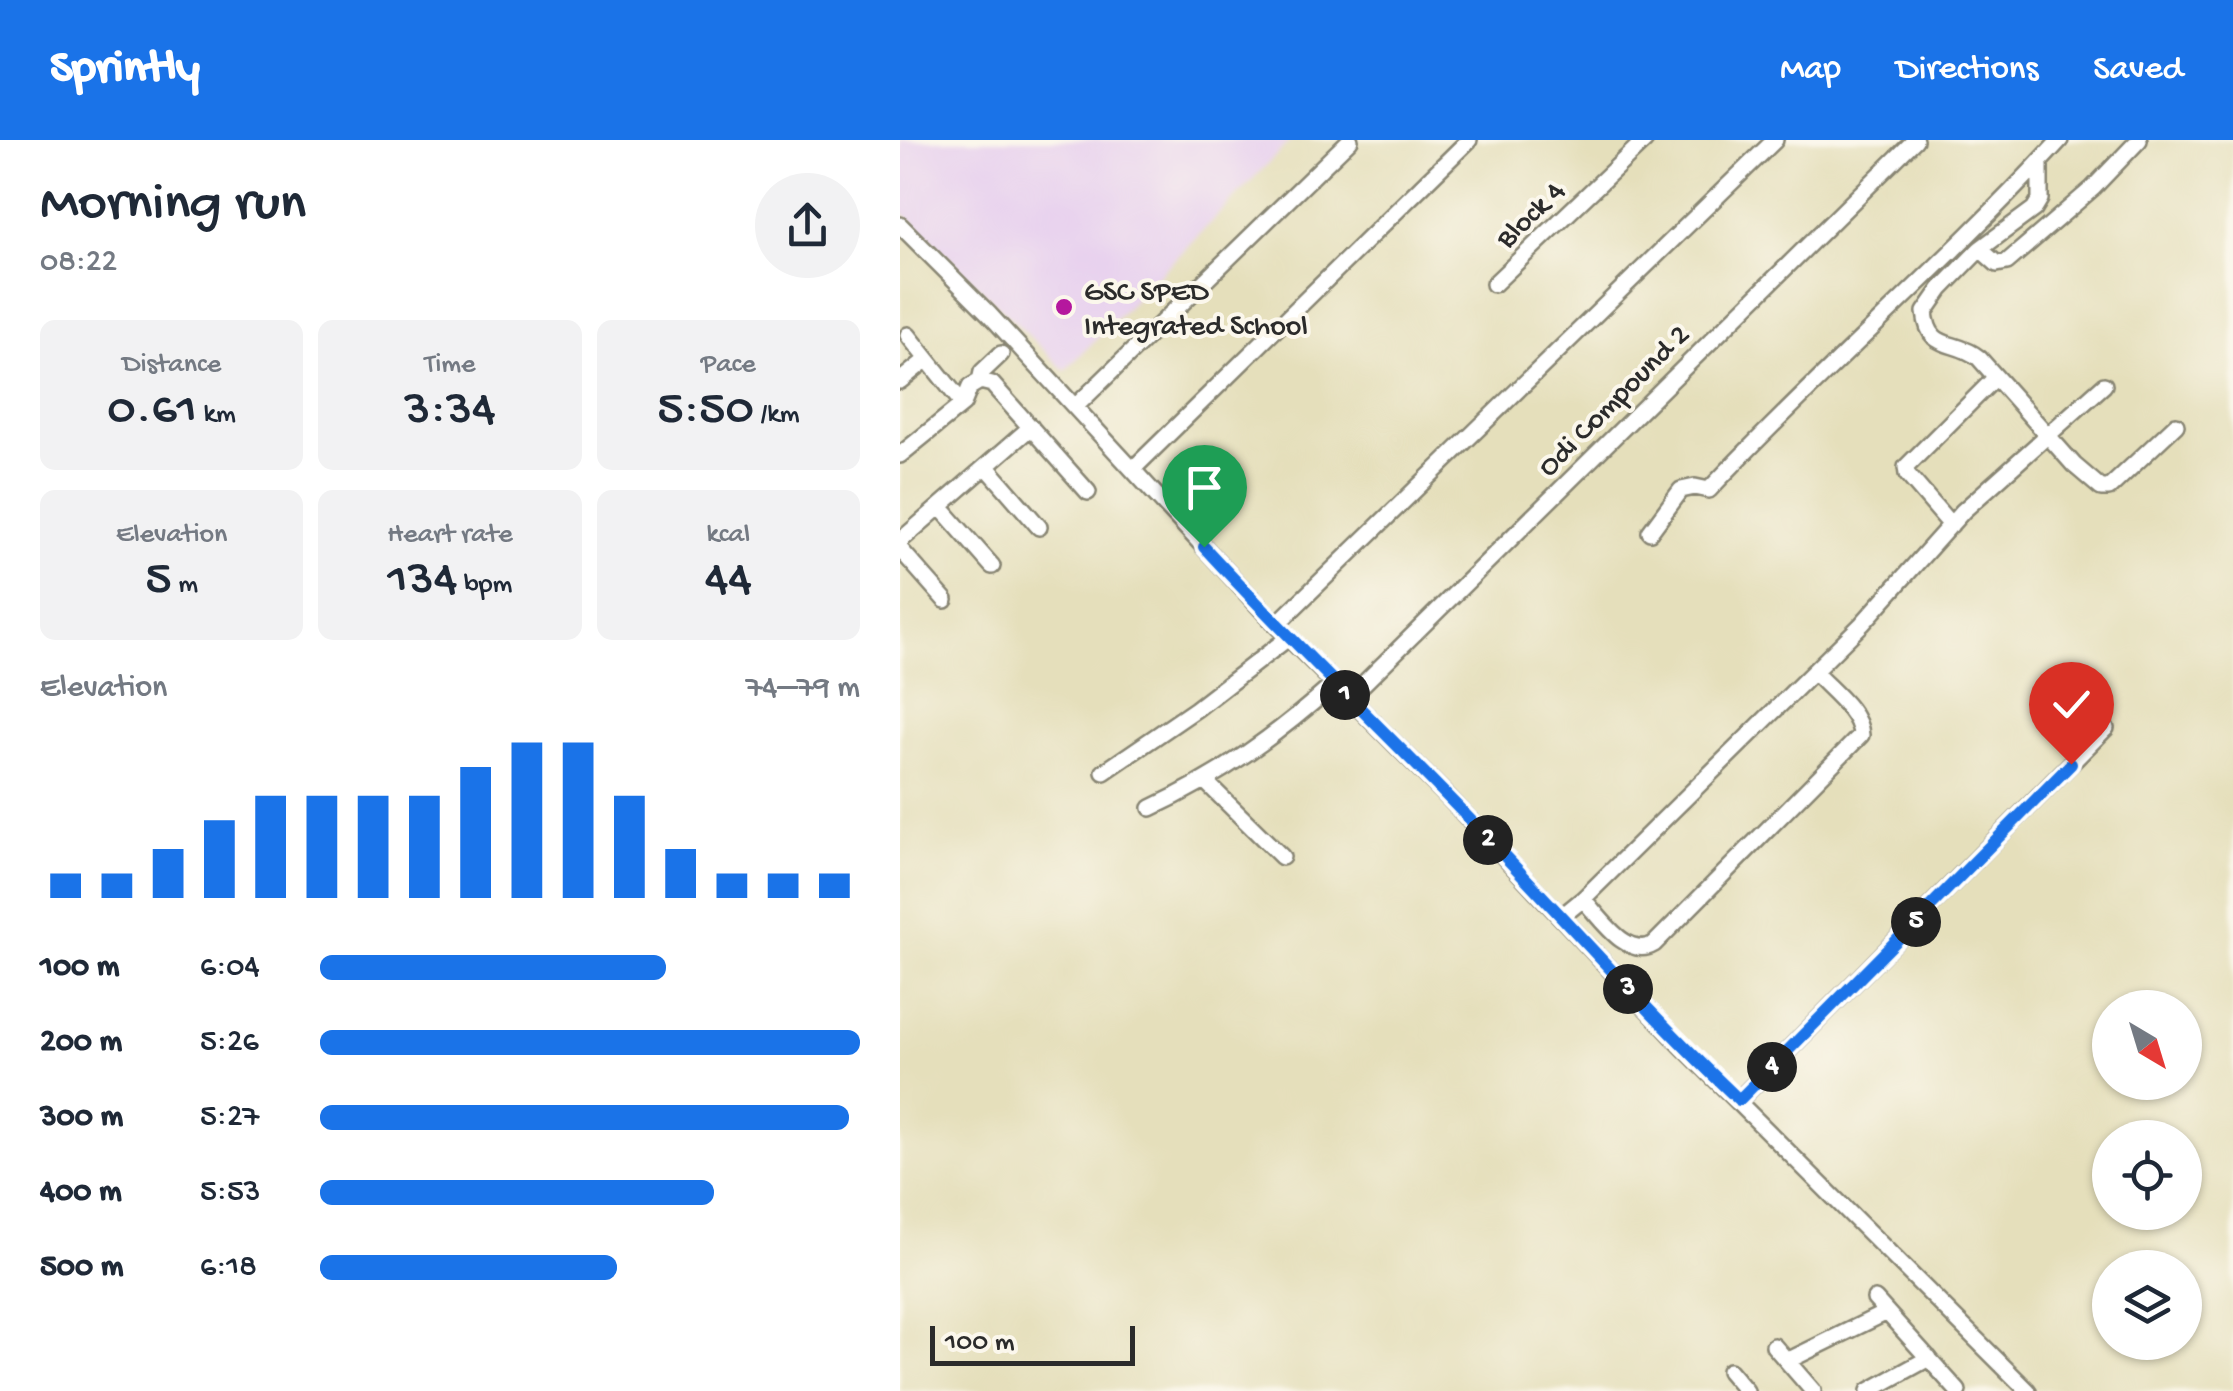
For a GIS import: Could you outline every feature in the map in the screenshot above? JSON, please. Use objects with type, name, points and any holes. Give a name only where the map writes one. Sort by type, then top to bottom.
[{"type":"street","points":[[1075,407],[1350,140]]},
{"type":"street","points":[[1133,469],[1470,140]]},
{"type":"street","name":"Block 4","points":[[1494,284],[1645,140]]},
{"type":"street","points":[[1276,625],[1774,140]]},
{"type":"street","name":"Odi Compound 2","points":[[1348,699],[1915,140]]},
{"type":"street","points":[[1650,532],[1682,490],[1709,490],[2060,140]]},
{"type":"street","points":[[1980,249],[1998,264],[2007,262],[2092,188],[2139,140]]},
{"type":"street","points":[[2040,162],[2040,199],[2034,209],[1980,249],[1928,304],[1926,322],[1939,342],[1972,353],[2088,479],[2101,488],[2109,488],[2176,425]]},
{"type":"street","points":[[1993,238],[1994,209]]},
{"type":"street","points":[[900,225],[1288,638],[1449,798],[1680,1044],[2028,1391]]},
{"type":"street","points":[[908,336],[963,404]]},
{"type":"street","points":[[980,381],[982,372],[1002,354]]},
{"type":"street","points":[[900,381],[927,359]]},
{"type":"street","points":[[1951,525],[1906,474],[1906,467],[1996,377]]},
{"type":"street","points":[[900,455],[963,404],[970,387],[980,381],[992,384],[1088,492]]},
{"type":"street","points":[[1561,917],[1583,900],[1862,624],[1951,525],[2046,434],[2104,385]]},
{"type":"street","points":[[900,542],[1031,428]]},
{"type":"street","points":[[986,466],[1039,527]]},
{"type":"street","points":[[941,508],[992,566]]},
{"type":"street","points":[[900,549],[945,600]]},
{"type":"street","points":[[1104,772],[1196,709],[1288,638]]},
{"type":"street","points":[[1583,900],[1621,940],[1636,948],[1646,949],[1668,931],[1861,735],[1861,726],[1814,672]]},
{"type":"street","points":[[1151,808],[1206,782],[1283,727],[1334,684]]},
{"type":"street","points":[[1739,1100],[2106,728]]},
{"type":"street","points":[[1206,782],[1282,857]]},
{"type":"street","points":[[1874,1299],[1958,1391]]},
{"type":"street","points":[[1787,1362],[1887,1312]]},
{"type":"street","points":[[1774,1346],[1813,1391]]},
{"type":"street","points":[[1869,1391],[1928,1358]]},
{"type":"street","points":[[1730,1371],[1746,1391]]},
{"type":"shaded area","name":"GSC SPED Integrated School","points":[[900,140],[1291,140],[1065,371],[900,210]]},
{"type":"place","name":"GSC SPED Integrated School","points":[[1064,307]]},
{"type":"route","points":[[1204,547],[1449,798],[1680,1044],[1739,1100],[2071,764]]}]
